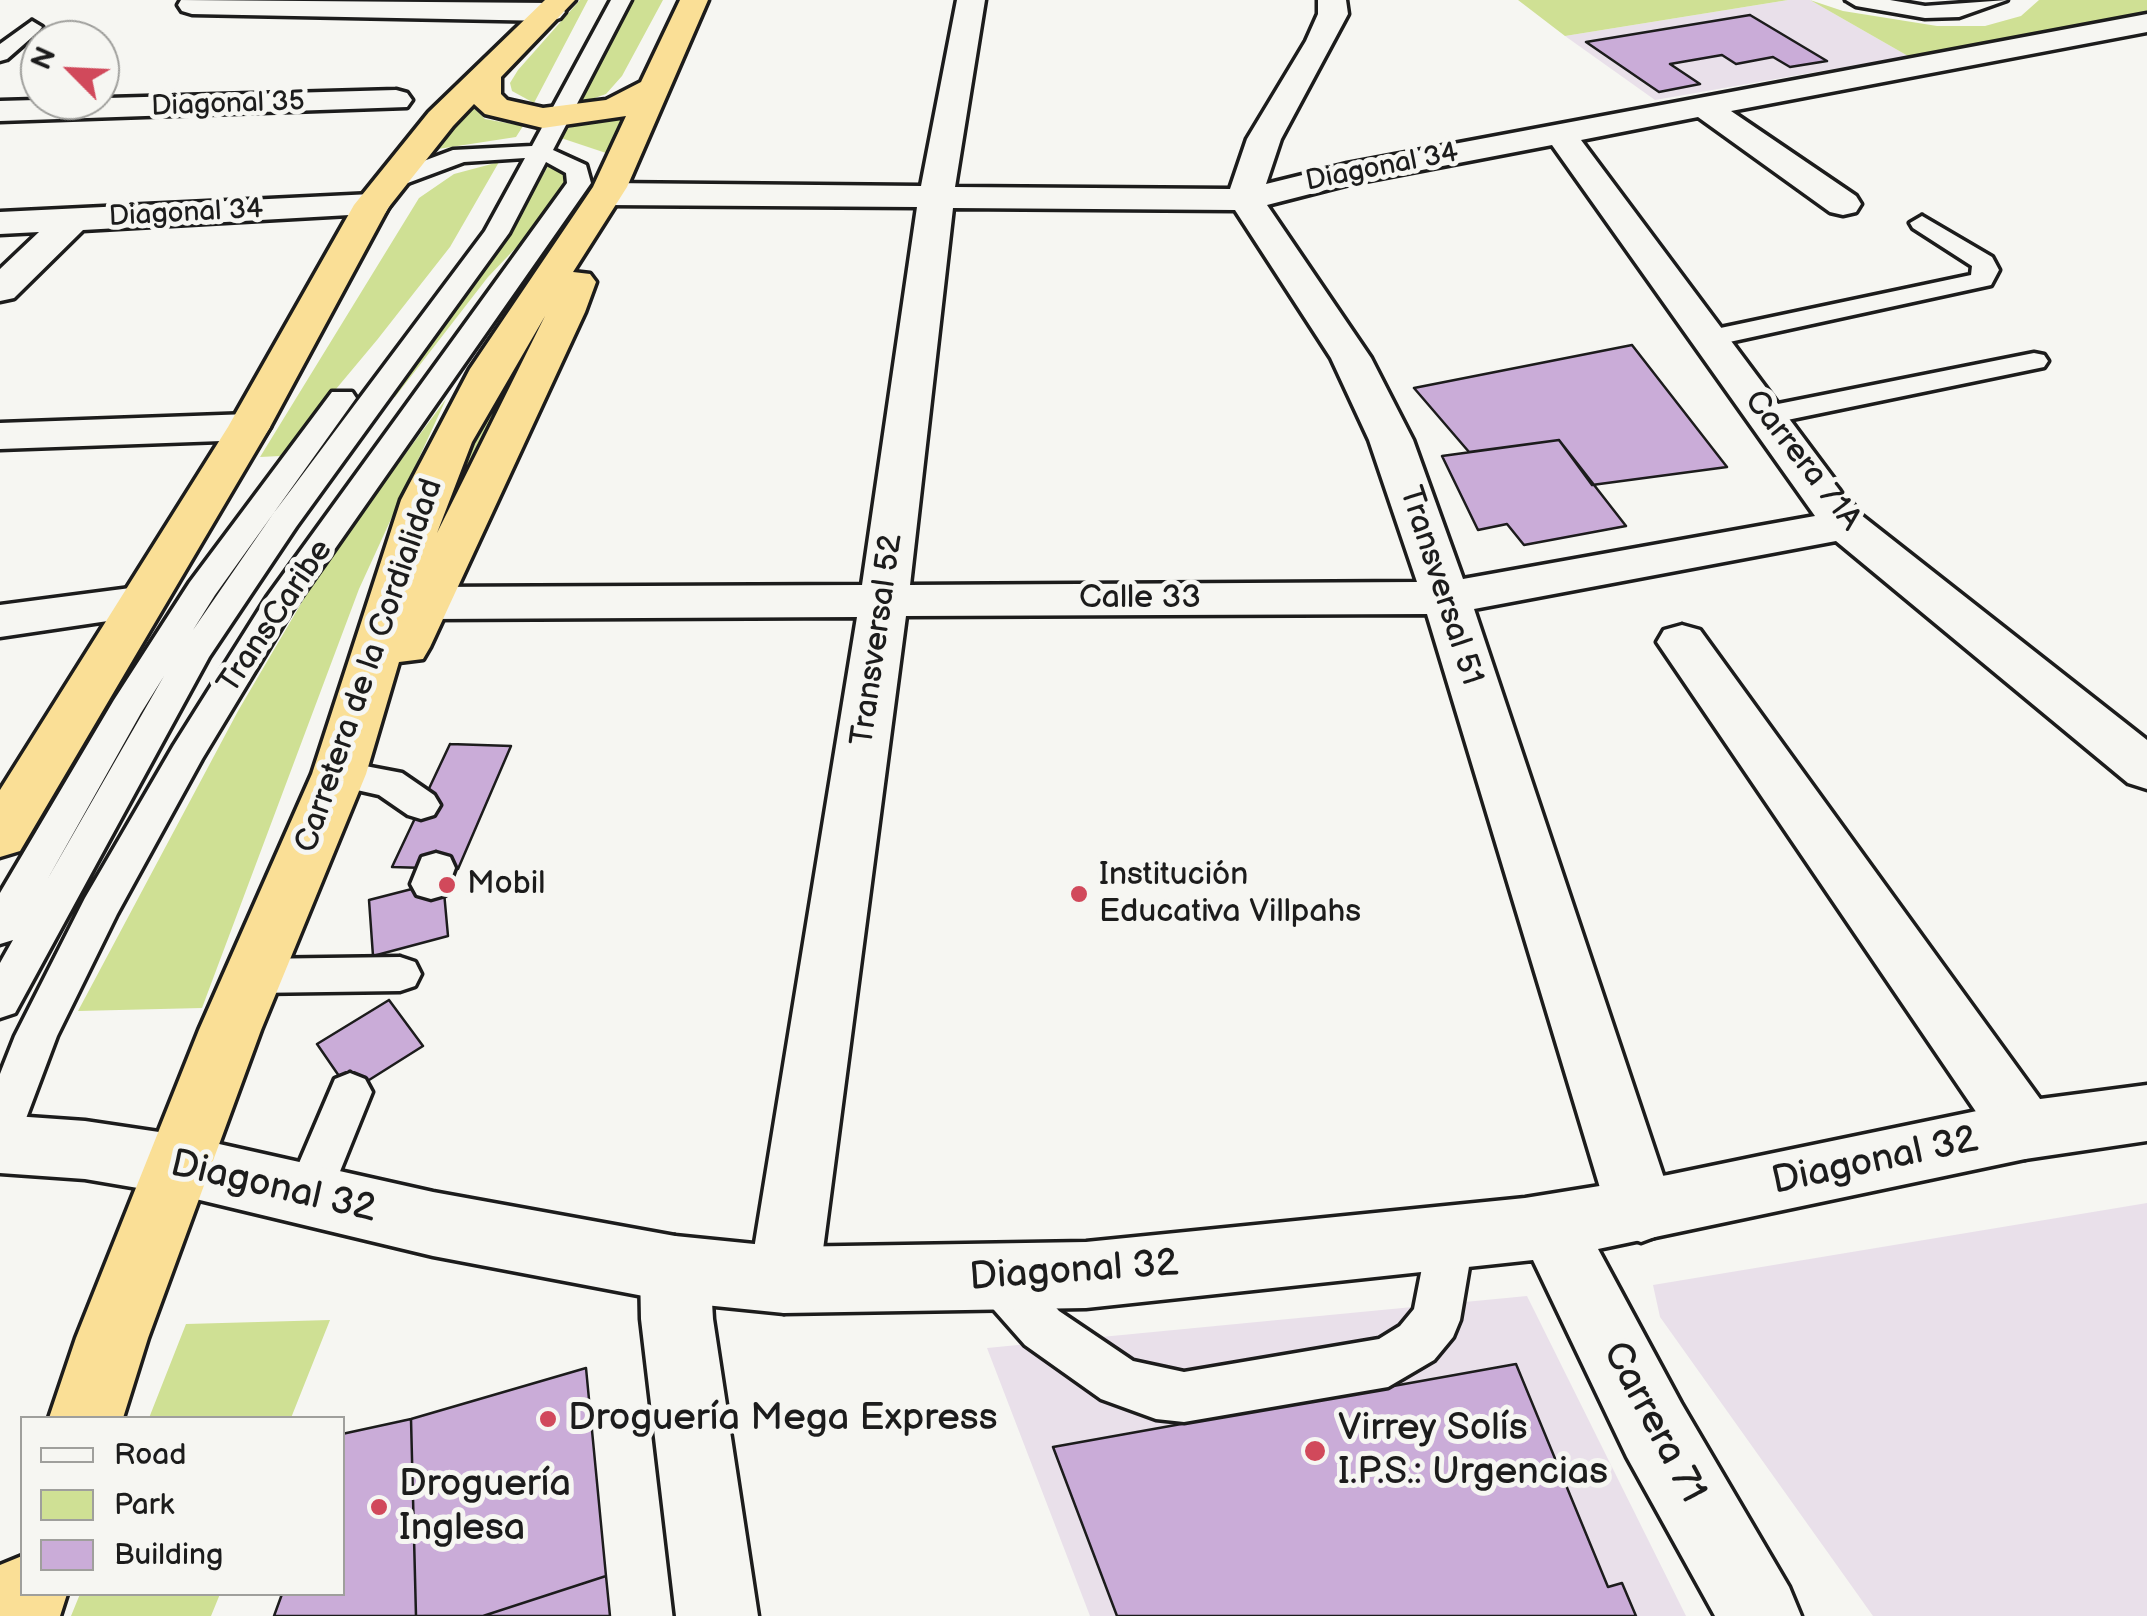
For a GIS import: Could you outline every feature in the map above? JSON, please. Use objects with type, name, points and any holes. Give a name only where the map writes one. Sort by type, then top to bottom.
[{"type":"highway","name":"Carretera de la Cordialidad","points":[[87,1416],[253,976],[339,774],[424,500],[490,369],[608,191],[694,0]]},
{"type":"highway","points":[[0,836],[248,427],[372,205],[420,143],[555,6]]},
{"type":"highway","points":[[485,74],[485,96],[496,107],[552,118],[614,109],[656,87]]},
{"type":"highway","points":[[339,774],[429,603],[566,312],[608,191]]},
{"type":"street","name":"Transversal 52","points":[[784,1280],[884,600],[936,198],[971,0]]},
{"type":"street","points":[[1246,200],[1251,171],[1264,140],[1321,41],[1333,14],[1332,0]]},
{"type":"street","points":[[192,5],[555,6]]},
{"type":"street","name":"Diagonal 34","points":[[608,191],[1246,200],[1347,174],[2147,23]]},
{"type":"street","points":[[2113,30],[2147,44]]},
{"type":"street","name":"Diagonal 35","points":[[0,111],[396,100]]},
{"type":"street","points":[[1704,107],[1843,204]]},
{"type":"street","name":"Carrera 71A","points":[[1561,135],[1845,525],[2147,769]]},
{"type":"street","name":"Transversal 51","points":[[1246,200],[1359,374],[1391,440],[1446,598],[1641,1211]]},
{"type":"street","name":"Diagonal 34","points":[[0,223],[372,205]]},
{"type":"street","points":[[0,290],[72,220]]},
{"type":"street","points":[[0,436],[248,427]]},
{"type":"street","name":"Calle 33","points":[[429,603],[1446,598],[1845,525]]},
{"type":"street","points":[[0,621],[138,603]]},
{"type":"street","points":[[1682,642],[2025,1130]]},
{"type":"street","name":"Diagonal 32","points":[[0,1144],[85,1150],[179,1166],[308,1196],[675,1269],[784,1280],[997,1278],[1086,1276],[1555,1226],[2025,1130],[2147,1113]]},
{"type":"street","name":"Carrera 71","points":[[1555,1226],[1572,1272],[1645,1412],[1760,1616]]},
{"type":"street","points":[[675,1269],[677,1319],[717,1616]]},
{"type":"lane","name":"TransCaribe","points":[[552,118],[602,0]]},
{"type":"lane","name":"TransCaribe","points":[[0,928],[126,709],[202,588],[344,395],[451,266],[532,152],[621,0]]},
{"type":"lane","points":[[1856,0],[1925,12],[1959,11],[1996,0]]},
{"type":"lane","points":[[0,55],[20,38]]},
{"type":"lane","name":"TransCaribe","points":[[0,1001],[194,654],[315,478],[497,233],[532,152]]},
{"type":"lane","name":"TransCaribe","points":[[0,1130],[36,1036],[99,909],[186,754],[279,605],[579,184],[578,170],[572,164],[532,152]]},
{"type":"lane","points":[[372,205],[397,179],[427,164],[461,155],[532,152]]},
{"type":"lane","points":[[1711,338],[1982,280],[1986,270],[1982,262],[1922,224]]},
{"type":"lane","points":[[1763,416],[2034,361]]},
{"type":"lane","points":[[339,774],[389,783],[422,805]]},
{"type":"lane","points":[[253,976],[352,978],[401,973]]},
{"type":"lane","points":[[308,1196],[350,1092]]},
{"type":"lane","points":[[997,1278],[1042,1328],[1119,1381],[1156,1394],[1184,1397],[1388,1362],[1417,1344],[1436,1320],[1451,1237]]},
{"type":"shaded area","points":[[1788,0],[1810,0],[1908,56],[1655,100],[1565,36]]},
{"type":"shaded area","points":[[2147,1203],[2147,1616],[1873,1616],[1660,1317],[1653,1285]]},
{"type":"shaded area","name":"Virrey Solís I.P.S.: Urgencias","points":[[1527,1296],[1686,1616],[1090,1616],[987,1348]]},
{"type":"green space","points":[[580,0],[588,0],[534,103],[512,91],[510,83],[518,70]]},
{"type":"green space","points":[[629,0],[663,0],[622,76],[606,94],[578,104]]},
{"type":"green space","points":[[1518,0],[1788,0],[1565,36]]},
{"type":"green space","points":[[1810,0],[1843,11],[1937,26],[1985,26],[2021,16],[2039,0],[2147,0],[2147,15],[1908,56]]},
{"type":"green space","points":[[472,106],[485,119],[523,126],[516,137],[438,149]]},
{"type":"green space","points":[[628,112],[606,153],[561,138],[565,129]]},
{"type":"green space","points":[[499,162],[450,247],[377,340],[280,456],[260,457],[419,198],[454,174]]},
{"type":"green space","points":[[550,163],[565,168],[570,191],[488,277],[395,397],[382,399],[500,246]]},
{"type":"green space","points":[[546,320],[429,561],[455,469],[482,413]]},
{"type":"green space","points":[[446,399],[359,589],[202,1008],[78,1011],[238,711],[326,561]]},
{"type":"green space","points":[[330,1320],[292,1416],[150,1416],[186,1324]]},
{"type":"green space","points":[[79,1596],[219,1596],[211,1616],[71,1616]]},
{"type":"building","points":[[1750,15],[1827,61],[1790,67],[1773,57],[1736,64],[1722,55],[1670,64],[1700,84],[1659,92],[1586,42]]},
{"type":"building","points":[[1632,345],[1727,467],[1592,485],[1559,440],[1469,452],[1414,388]]},
{"type":"building","points":[[1559,440],[1626,526],[1524,545],[1507,524],[1478,530],[1442,456]]},
{"type":"building","points":[[450,744],[511,746],[458,869],[392,867]]},
{"type":"building","points":[[443,881],[448,936],[373,956],[369,900]]},
{"type":"building","points":[[389,1000],[423,1046],[350,1092],[317,1044]]},
{"type":"building","name":"Virrey Solís I.P.S.: Urgencias","points":[[1516,1364],[1608,1587],[1622,1583],[1636,1616],[1117,1616],[1053,1447]]},
{"type":"building","points":[[586,1368],[606,1576],[483,1616],[416,1616],[411,1419]]},
{"type":"building","points":[[411,1419],[416,1616],[274,1616],[281,1596],[345,1596],[345,1433]]},
{"type":"building","points":[[606,1576],[610,1616],[483,1616]]},
{"type":"place","name":"Mobil","points":[[447,885]]},
{"type":"place","name":"Institución Educativa Villpahs","points":[[1079,894]]},
{"type":"place","name":"Droguería Mega Express","points":[[548,1419]]},
{"type":"place","name":"Virrey Solís I.P.S.: Urgencias","points":[[1315,1451]]},
{"type":"place","name":"Droguería Inglesa","points":[[379,1507]]}]
